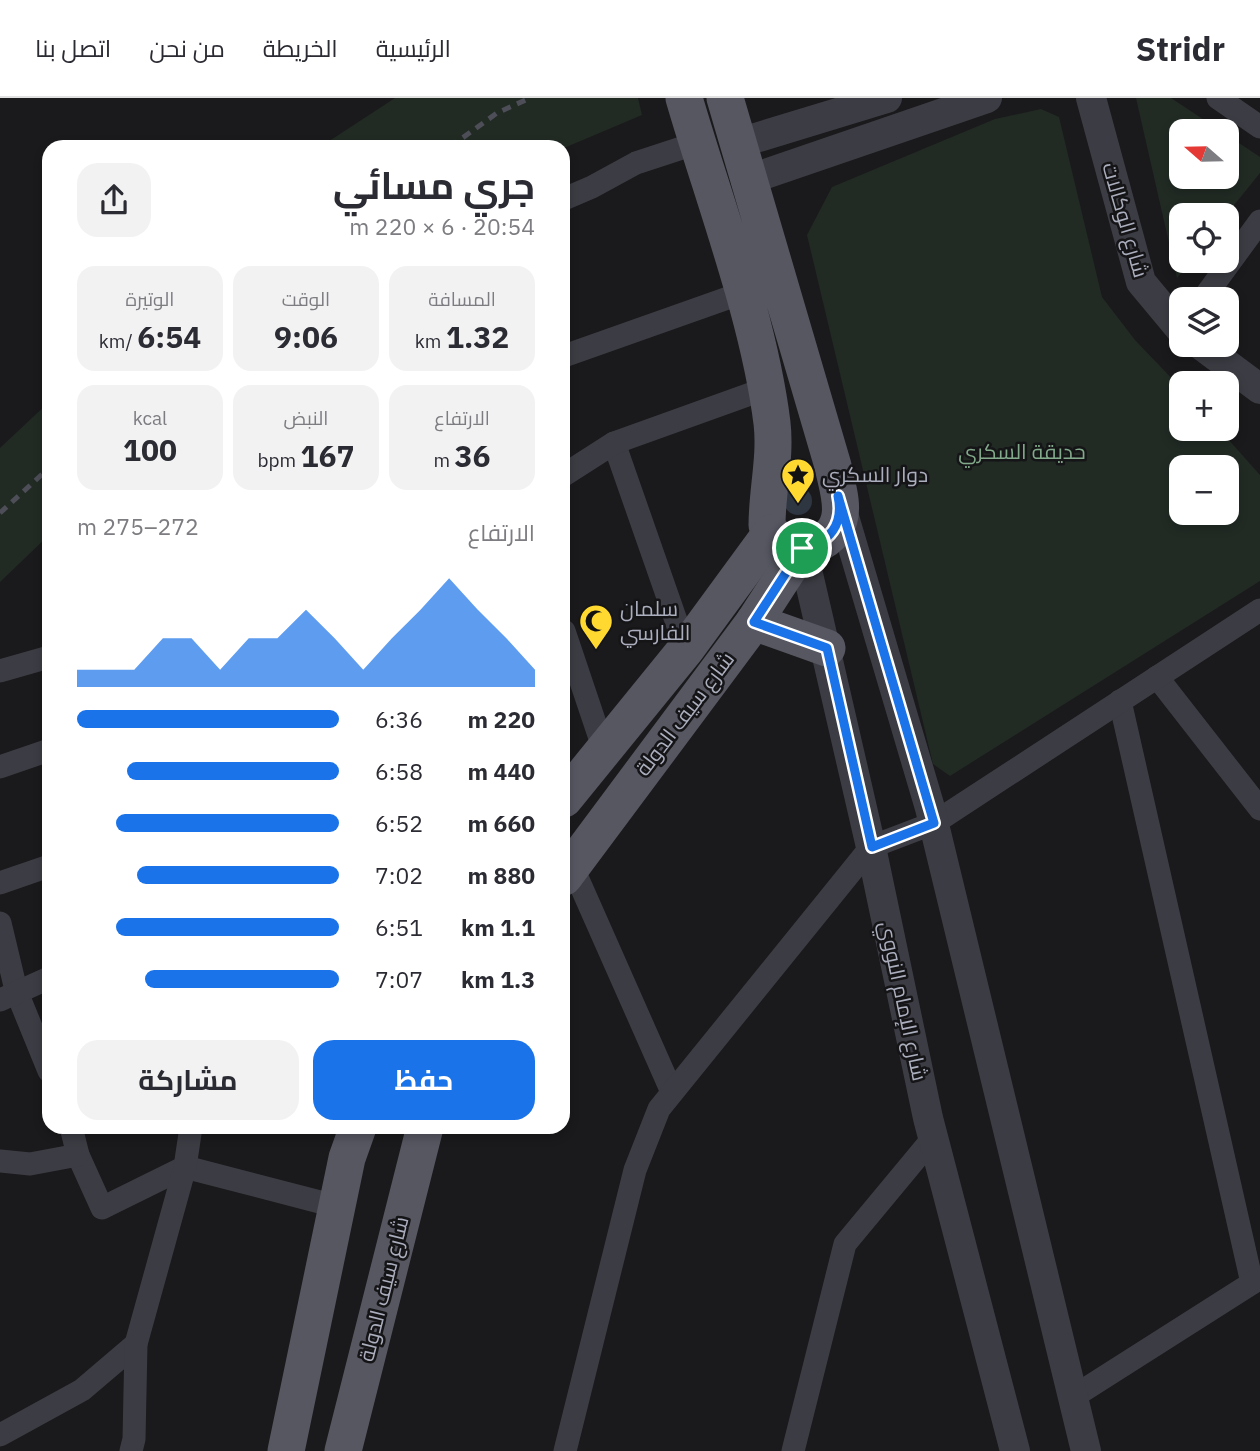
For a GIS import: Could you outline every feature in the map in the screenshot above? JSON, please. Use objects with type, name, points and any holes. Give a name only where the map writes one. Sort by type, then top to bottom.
[{"type":"main road","points":[[684,98],[742,293],[766,388],[773,427],[767,515],[786,540],[814,545],[834,531],[839,520],[833,466],[725,98]]},
{"type":"main road","name":"شارع سيف الدولة","points":[[570,869],[754,622],[786,540]]},
{"type":"main road","name":"شارع سيف الدولة","points":[[570,792],[686,649],[786,540]]},
{"type":"main road","points":[[754,622],[827,648]]},
{"type":"main road","points":[[286,1451],[339,1207],[347,1158],[356,1134]]},
{"type":"main road","name":"شارع سيف الدولة","points":[[343,1451],[423,1134]]},
{"type":"street","points":[[739,143],[887,98]]},
{"type":"street","points":[[748,180],[987,98]]},
{"type":"street","name":"شارع الوكالات","points":[[1091,98],[1141,282],[1169,316]]},
{"type":"street","points":[[1218,98],[1260,127]]},
{"type":"street","points":[[570,196],[636,163],[697,143]]},
{"type":"street","points":[[1212,287],[1260,221]]},
{"type":"street","points":[[570,354],[742,293]]},
{"type":"street","points":[[1217,357],[1260,389]]},
{"type":"street","points":[[570,471],[614,443],[766,388]]},
{"type":"street","points":[[614,443],[686,649]]},
{"type":"street","points":[[838,496],[934,823],[1086,1451]]},
{"type":"street","name":"شارع الإمام النووي","points":[[786,540],[827,648],[933,1138],[1015,1451]]},
{"type":"street","points":[[565,1451],[635,1170],[659,1109],[872,847],[934,823],[1260,610]]},
{"type":"street","points":[[570,649],[604,750]]},
{"type":"street","points":[[0,671],[42,659]]},
{"type":"street","points":[[1157,677],[1260,809]]},
{"type":"street","points":[[1073,1397],[1256,1280],[1120,701]]},
{"type":"street","points":[[0,766],[42,752]]},
{"type":"street","points":[[0,883],[42,868]]},
{"type":"street","points":[[570,876],[673,1092]]},
{"type":"street","points":[[0,923],[8,995],[42,1056]]},
{"type":"street","points":[[8,995],[42,981]]},
{"type":"street","points":[[73,1134],[78,1155],[102,1208],[185,1167],[339,1207]]},
{"type":"street","points":[[115,1451],[133,1445],[136,1344],[185,1167],[190,1134]]},
{"type":"street","points":[[793,1451],[845,1244],[933,1138]]},
{"type":"street","points":[[0,1161],[30,1164],[78,1155]]},
{"type":"street","points":[[0,1435],[82,1390],[136,1344]]},
{"type":"green space","points":[[395,98],[638,98],[642,115],[570,145],[570,140],[331,140]]},
{"type":"green space","points":[[1136,98],[1171,98],[1203,119],[1169,119],[1169,189],[1239,189],[1239,143],[1260,157],[1260,173],[1236,203],[1169,203],[1169,243]]},
{"type":"green space","name":"حديقة السكري","points":[[1041,109],[1059,117],[1102,297],[1135,340],[1169,375],[1169,441],[1230,441],[1260,475],[1260,581],[950,776],[933,764],[807,235],[832,187],[995,119]]},
{"type":"green space","points":[[42,409],[42,542],[0,582],[0,448]]},
{"type":"water","points":[[798,487],[808,491],[812,501],[808,511],[798,515],[788,511],[784,501],[788,491]]},
{"type":"railway","points":[[460,140],[497,113],[530,98]]},
{"type":"railway","points":[[0,513],[42,474]]},
{"type":"place","name":"دوار السكري","points":[[798,505]]},
{"type":"place","name":"سلمان الفارسي","points":[[596,651]]},
{"type":"route","points":[[838,496],[934,823],[872,847],[827,648],[754,622],[802,548],[825,540],[834,531],[839,520],[838,496]]}]
